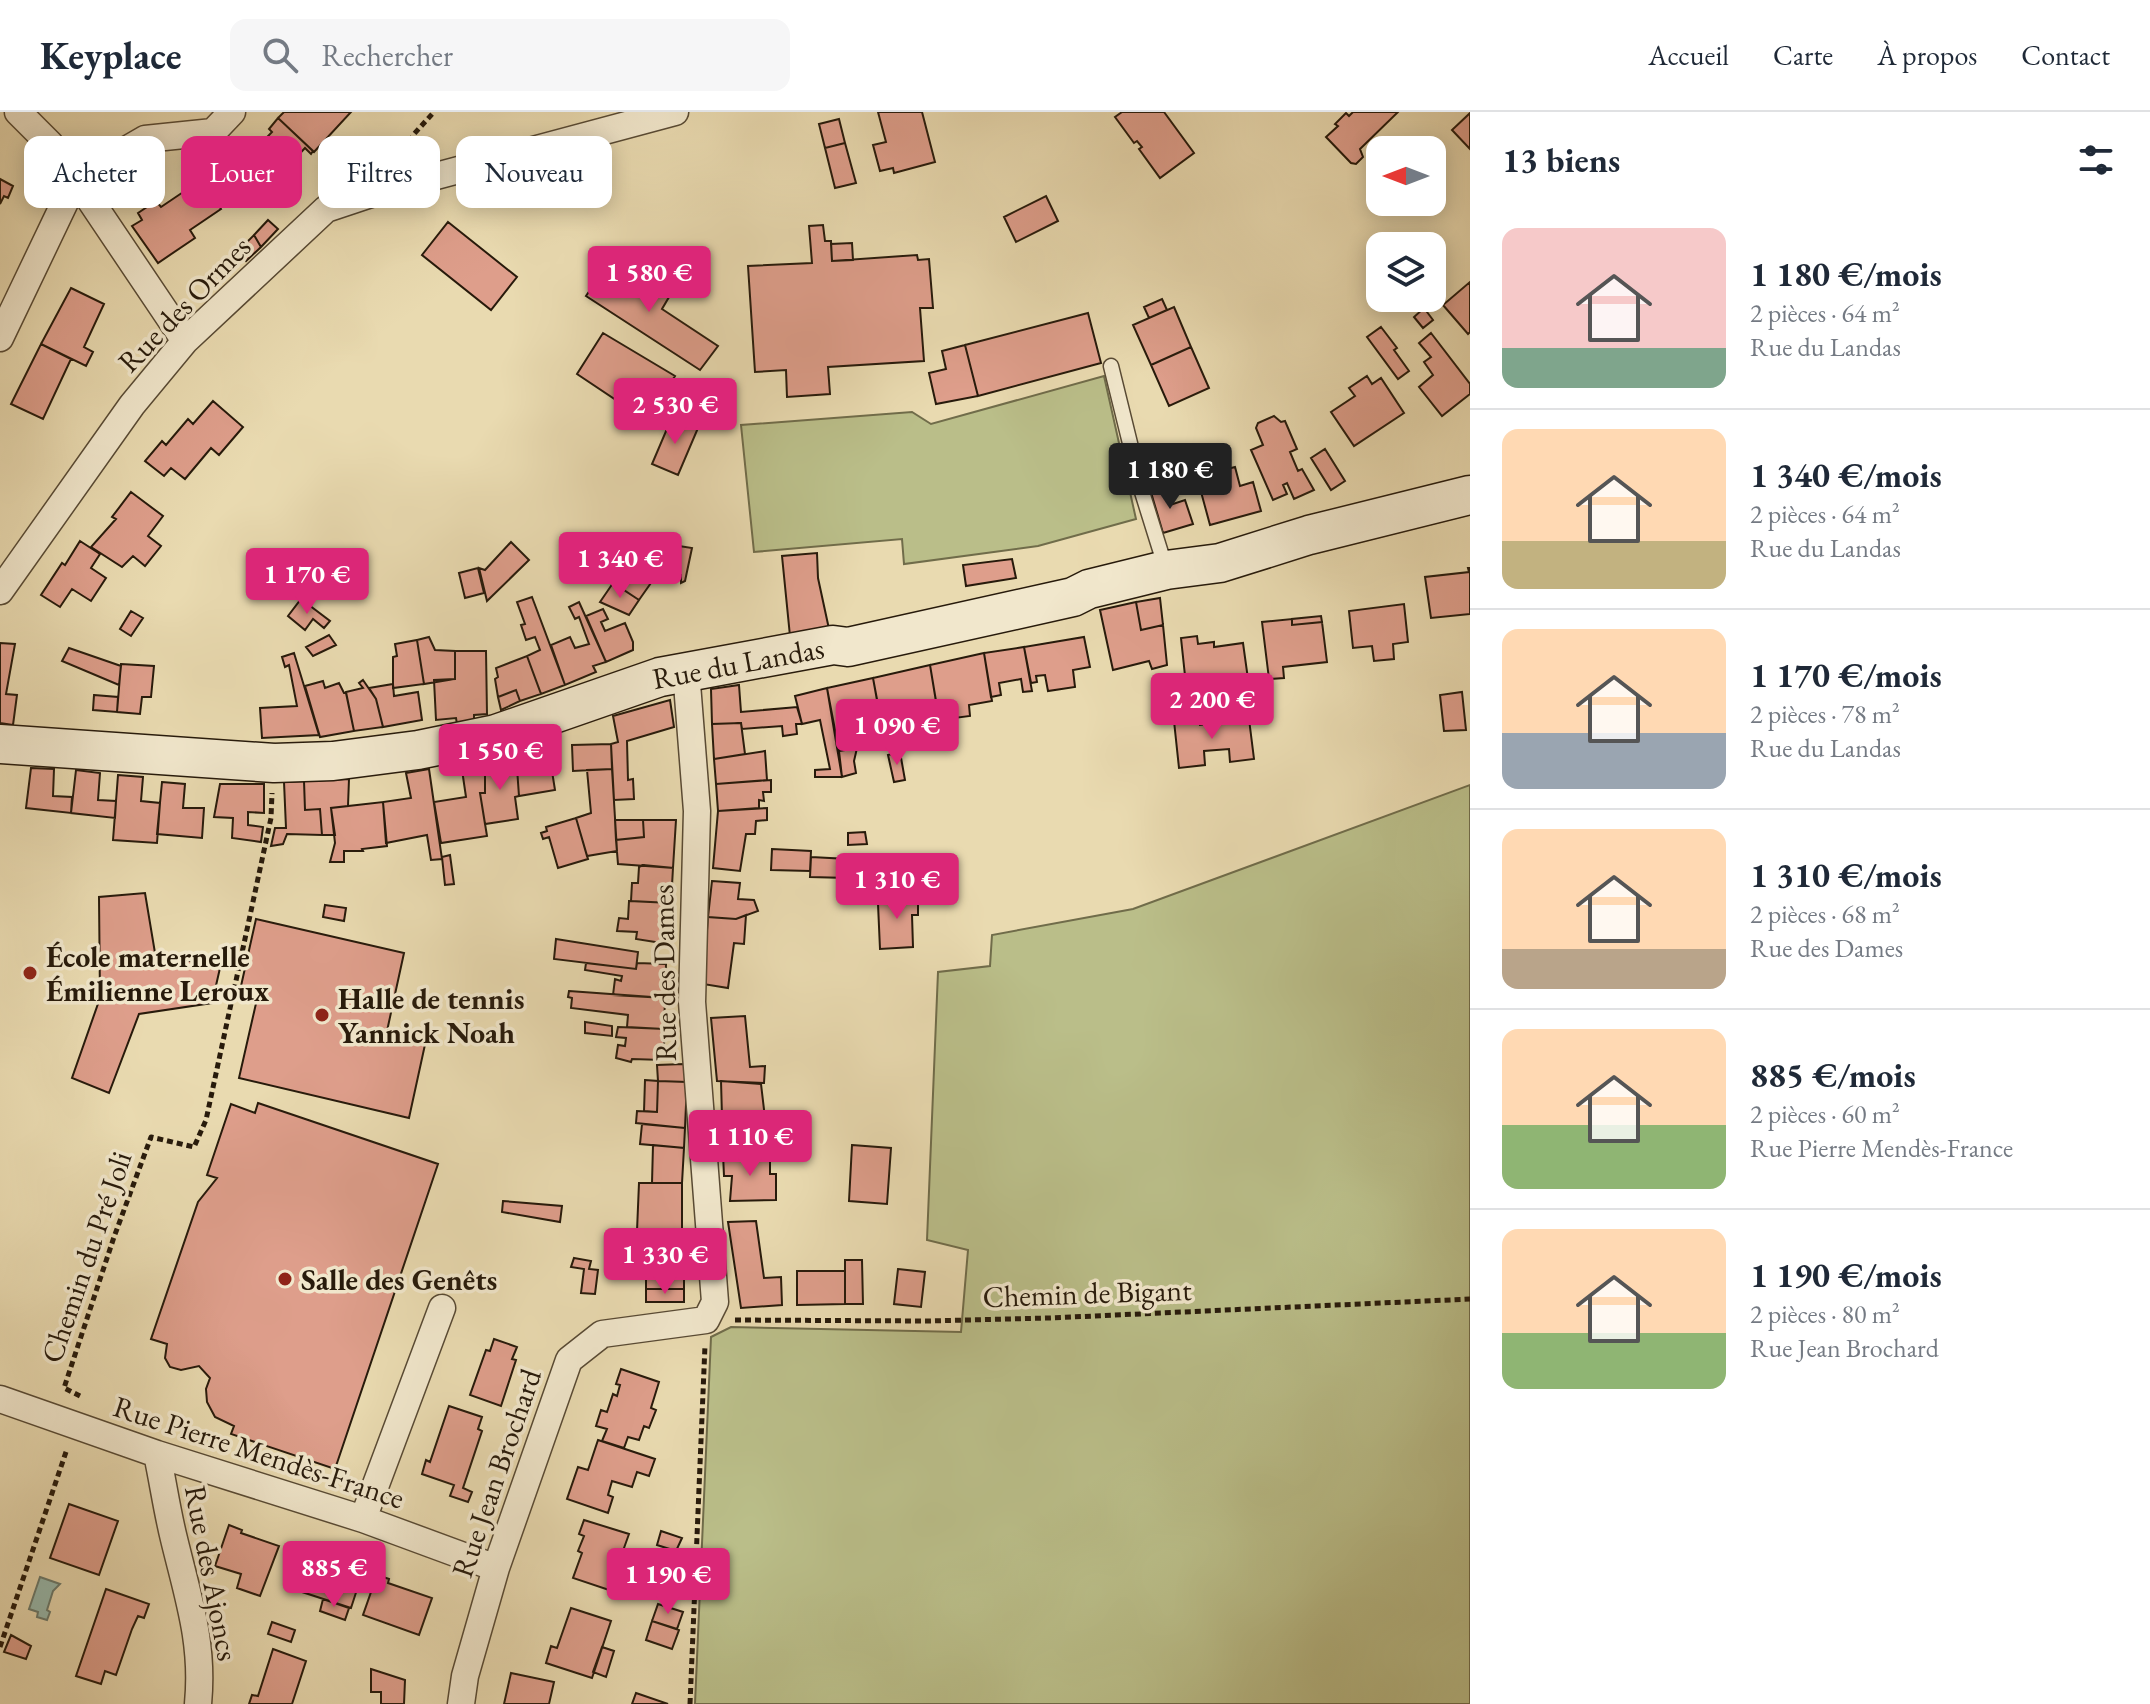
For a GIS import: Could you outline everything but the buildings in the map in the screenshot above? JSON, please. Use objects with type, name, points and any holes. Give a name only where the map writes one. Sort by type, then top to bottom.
[{"type":"street","points":[[18,112],[42,136]]},
{"type":"street","points":[[165,137],[213,132],[232,112]]},
{"type":"street","name":"Rue des Ormes","points":[[440,175],[675,112]]},
{"type":"street","points":[[0,338],[62,208]]},
{"type":"street","points":[[96,208],[185,341]]},
{"type":"street","name":"Rue des Ormes","points":[[0,591],[132,405],[185,341],[329,208]]},
{"type":"street","name":"Rue du Landas","points":[[0,744],[274,763],[333,761],[418,750],[496,734],[660,677],[833,645],[848,647],[1073,597],[1089,589],[1166,570],[1220,563],[1469,488]]},
{"type":"street","name":"Rue des Dames","points":[[686,671],[697,811],[692,1002],[715,1302],[706,1320]]},
{"type":"street","points":[[363,1519],[442,1308]]},
{"type":"street","name":"Rue Jean Brochard","points":[[461,1704],[465,1676],[496,1568],[569,1360],[602,1334],[706,1320]]},
{"type":"street","name":"Rue Pierre Mendès-France","points":[[0,1399],[157,1454],[363,1519],[496,1568]]},
{"type":"street","name":"Rue des Ajoncs","points":[[157,1454],[173,1537],[198,1635],[198,1704]]},
{"type":"lane","points":[[1111,366],[1142,492],[1166,570]]},
{"type":"path","points":[[413,136],[434,112]]},
{"type":"path","name":"Chemin du Pré Joli","points":[[80,1427],[93,1403],[64,1388],[151,1137],[194,1147],[206,1120],[271,818],[274,763]]},
{"type":"path","name":"Chemin de Bigant","points":[[706,1320],[1050,1318],[1470,1299]]},
{"type":"path","points":[[690,1704],[706,1320]]},
{"type":"path","points":[[0,1647],[80,1427]]},
{"type":"green space","points":[[1104,376],[1136,519],[1038,546],[904,564],[902,539],[754,552],[741,425],[912,412],[931,424]]},
{"type":"green space","points":[[1470,785],[1470,1704],[695,1704],[711,1337],[731,1327],[961,1332],[968,1250],[927,1240],[938,972],[990,966],[992,935],[1133,909]]},
{"type":"water","points":[[40,1577],[60,1584],[53,1591],[47,1620],[37,1617],[38,1612],[29,1609]]},
{"type":"place","name":"École maternelle Émilienne Leroux","points":[[30,973]]},
{"type":"place","name":"Halle de tennis Yannick Noah","points":[[322,1015]]},
{"type":"place","name":"Salle des Genêts","points":[[285,1279]]}]
